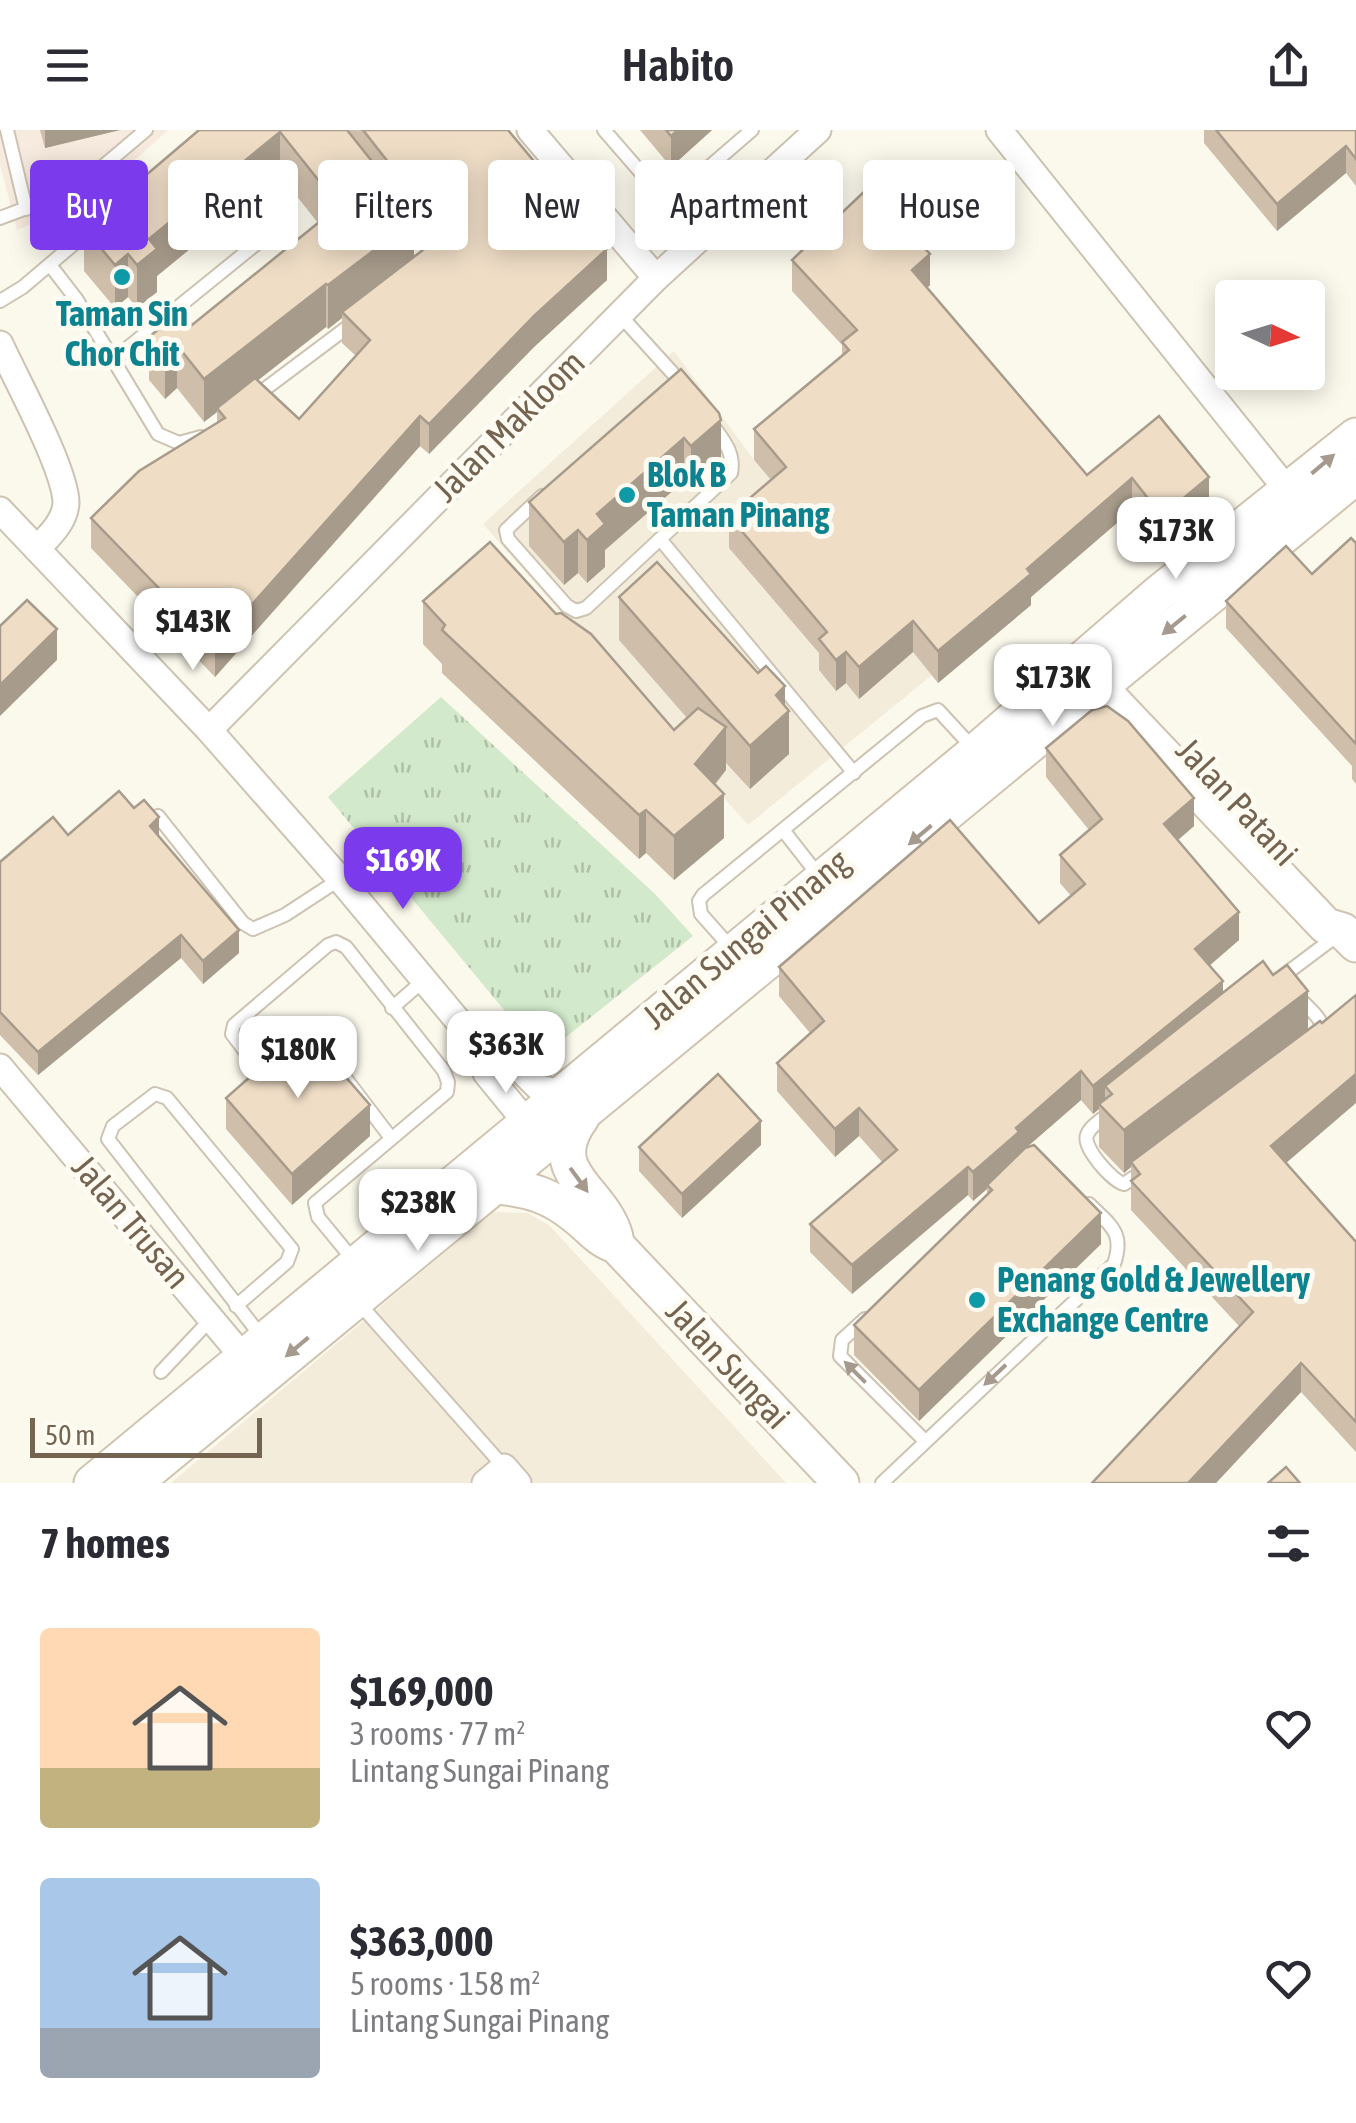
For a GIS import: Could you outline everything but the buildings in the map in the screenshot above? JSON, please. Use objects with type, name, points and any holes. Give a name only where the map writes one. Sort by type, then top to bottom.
[{"type":"main road","name":"Jalan Sungai Pinang","points":[[92,1483],[257,1358],[355,1299],[498,1186],[573,1103],[985,762],[1100,672],[1298,504],[1356,436]]},
{"type":"main road","name":"Jalan Sungai Pinang","points":[[1298,504],[1356,476]]},
{"type":"main road","name":"Jalan Patani","points":[[1100,672],[1342,914],[1350,938]]},
{"type":"main road","name":"Jalan Sungai Pinang","points":[[742,962],[820,878],[985,762]]},
{"type":"main road","name":"Jalan Sungai Pinang","points":[[134,1483],[355,1262],[526,1122],[573,1103]]},
{"type":"main road","name":"Jalan Sungai","points":[[573,1103],[568,1164],[614,1232],[616,1244]]},
{"type":"main road","name":"Jalan Sungai","points":[[498,1186],[533,1190],[553,1199],[604,1241],[616,1244],[840,1483]]},
{"type":"street","points":[[530,130],[656,278]]},
{"type":"street","name":"Jalan Makloom","points":[[209,730],[619,314],[818,130]]},
{"type":"street","points":[[1000,130],[1298,504]]},
{"type":"street","points":[[0,344],[62,479],[66,506],[57,528],[38,549]]},
{"type":"street","points":[[0,510],[209,730],[340,878],[474,1040],[486,1073],[526,1122]]},
{"type":"street","points":[[474,1040],[505,1054],[540,1088],[573,1103]]},
{"type":"street","name":"Jalan Trusan","points":[[0,1067],[211,1319],[257,1358]]},
{"type":"lane","points":[[7,130],[26,209]]},
{"type":"lane","points":[[0,218],[76,190],[146,130]]},
{"type":"lane","points":[[604,130],[650,184],[687,186],[752,130]]},
{"type":"lane","points":[[0,301],[67,250]]},
{"type":"lane","points":[[114,359],[249,250]]},
{"type":"lane","points":[[50,265],[77,300],[158,434],[167,441],[190,442],[216,426]]},
{"type":"lane","points":[[247,403],[372,309]]},
{"type":"lane","points":[[619,314],[688,392]]},
{"type":"lane","points":[[664,391],[678,379]]},
{"type":"lane","points":[[552,487],[506,530],[508,539],[576,612],[586,608],[730,473],[734,460],[728,447],[698,406]]},
{"type":"lane","points":[[660,539],[854,773]]},
{"type":"lane","points":[[742,962],[701,914],[698,901],[783,830],[922,716],[938,710],[985,762]]},
{"type":"lane","points":[[158,816],[242,923],[253,930],[340,878]]},
{"type":"lane","points":[[783,830],[820,878]]},
{"type":"lane","points":[[1266,989],[1350,938]]},
{"type":"lane","points":[[355,1262],[318,1218],[315,1203],[446,1092],[448,1082],[444,1071],[346,947],[336,942],[234,1025],[232,1034],[251,1059],[264,1064],[296,1037],[314,1037],[391,1138]]},
{"type":"lane","points":[[1280,978],[1321,1021],[1322,1036],[1306,1048]]},
{"type":"lane","points":[[392,1008],[424,980]]},
{"type":"lane","points":[[236,1306],[287,1262],[292,1249],[167,1098],[155,1094],[113,1126],[108,1139],[236,1306],[261,1336],[257,1358]]},
{"type":"lane","points":[[1120,1106],[1085,1137],[1115,1182],[1124,1184],[1164,1156]]},
{"type":"lane","points":[[882,1483],[1114,1264],[1120,1248],[1116,1232],[1078,1194]]},
{"type":"lane","points":[[355,1299],[502,1478]]},
{"type":"lane","points":[[870,1314],[842,1340],[840,1356],[925,1440]]},
{"type":"lane","points":[[161,1372],[211,1319]]},
{"type":"shaded area","points":[[0,130],[168,130],[135,160],[30,160],[30,225],[17,230],[0,164]]},
{"type":"shaded area","points":[[674,351],[754,460],[932,675],[748,825],[483,524]]},
{"type":"shaded area","points":[[493,1212],[528,1213],[550,1226],[786,1483],[171,1483]]},
{"type":"green space","points":[[441,697],[655,894],[693,936],[542,1056],[328,797]]},
{"type":"place","name":"Taman Sin Chor Chit","points":[[122,277]]},
{"type":"place","name":"Blok B Taman Pinang","points":[[627,495]]},
{"type":"place","name":"Penang Gold & Jewellery Exchange Centre","points":[[977,1300]]}]
